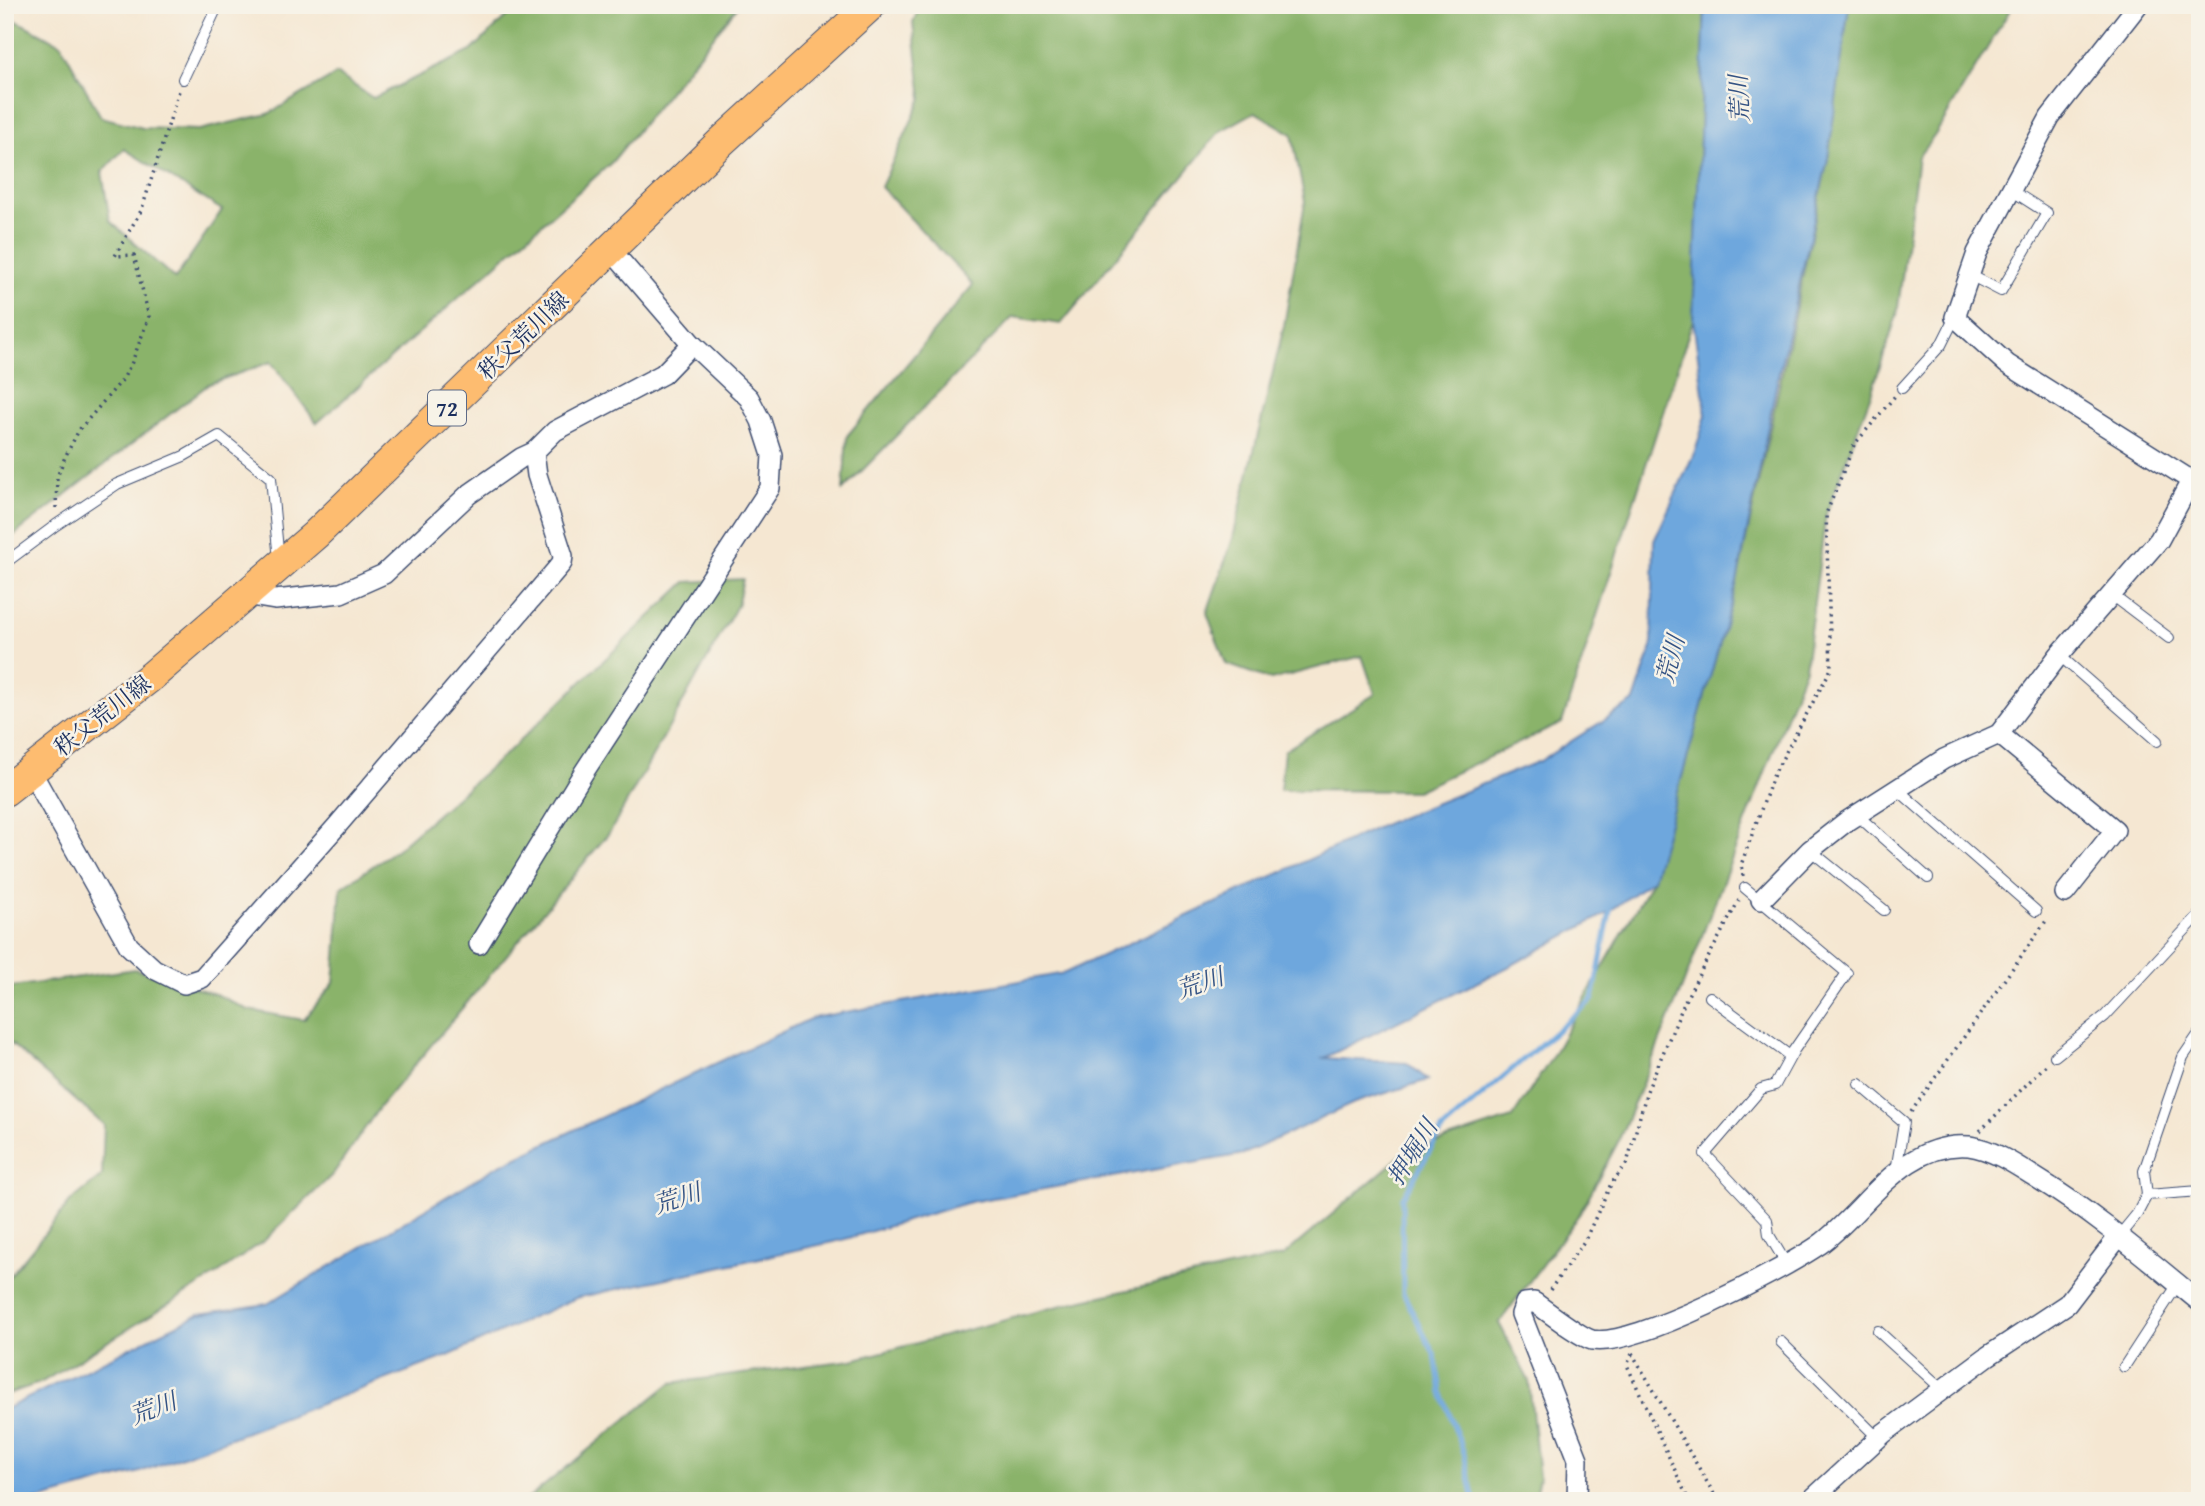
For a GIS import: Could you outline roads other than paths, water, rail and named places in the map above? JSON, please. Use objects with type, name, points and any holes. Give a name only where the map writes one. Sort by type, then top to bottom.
[{"type":"main road","name":"秩父荒川線","points":[[5,791],[153,676],[315,536],[721,142],[871,5]]},
{"type":"street","points":[[1753,894],[1857,815],[1944,759],[1998,734],[2059,655],[2159,540],[2195,483],[2007,364],[1955,317],[1977,253],[2050,117],[2138,5]]},
{"type":"street","points":[[479,944],[584,772],[770,488],[772,455],[761,421],[749,398],[692,344],[611,250]]},
{"type":"street","points":[[246,595],[275,600],[341,593],[384,574],[468,495],[534,452],[555,431],[663,374],[692,344]]},
{"type":"street","points":[[31,771],[129,946],[154,969],[184,984],[202,978],[337,828],[562,564],[563,556],[537,475],[534,452]]},
{"type":"street","points":[[1998,734],[2115,831],[2065,894]]},
{"type":"street","points":[[1577,1501],[1578,1459],[1521,1314],[1525,1303],[1534,1302],[1590,1339],[1610,1340],[1670,1322],[1787,1265],[1821,1243],[1896,1173],[1934,1148],[1970,1146],[2006,1159],[2073,1200],[2200,1302]]},
{"type":"street","points":[[1810,1501],[1878,1438],[1988,1356],[2067,1304],[2119,1236]]},
{"type":"lane","points":[[183,79],[218,5]]},
{"type":"lane","points":[[1968,274],[2001,291],[2047,213],[2011,190]]},
{"type":"lane","points":[[1902,388],[1941,345],[1955,317]]},
{"type":"lane","points":[[5,563],[117,484],[184,456],[219,436],[271,478],[279,566]]},
{"type":"lane","points":[[2112,595],[2169,638]]},
{"type":"lane","points":[[2059,655],[2157,741]]},
{"type":"lane","points":[[1897,789],[2036,911]]},
{"type":"lane","points":[[1857,815],[1928,878]]},
{"type":"lane","points":[[1810,849],[1884,911]]},
{"type":"lane","points":[[1753,894],[1847,973],[1790,1056],[1775,1085],[1761,1089],[1705,1154],[1768,1220],[1769,1235],[1787,1265]]},
{"type":"lane","points":[[2055,1056],[2105,1016],[2200,915]]},
{"type":"lane","points":[[1710,997],[1790,1056]]},
{"type":"lane","points":[[2119,1236],[2137,1214],[2147,1195],[2144,1171],[2183,1056],[2200,1032]]},
{"type":"lane","points":[[1859,1084],[1904,1122],[1896,1173]]},
{"type":"lane","points":[[2147,1195],[2200,1191]]},
{"type":"lane","points":[[2124,1367],[2178,1284]]},
{"type":"lane","points":[[1878,1331],[1943,1390]]},
{"type":"lane","points":[[1781,1342],[1878,1438]]},
{"type":"water","name":"荒川","points":[[1705,5],[1849,5],[1828,158],[1777,382],[1737,582],[1653,879],[1609,912],[1512,965],[1324,1058],[1407,1063],[1428,1080],[1354,1103],[1244,1154],[970,1202],[842,1240],[576,1298],[448,1356],[140,1472],[35,1501],[5,1501],[5,1409],[199,1314],[267,1304],[498,1166],[812,1018],[1065,973],[1387,823],[1540,761],[1634,701],[1652,647],[1654,541],[1696,449],[1706,415],[1693,320]]},
{"type":"waterway","name":"押堀川","points":[[1474,1501],[1464,1453],[1441,1391],[1435,1356],[1403,1293],[1402,1199],[1442,1130],[1593,999],[1611,906]]}]
